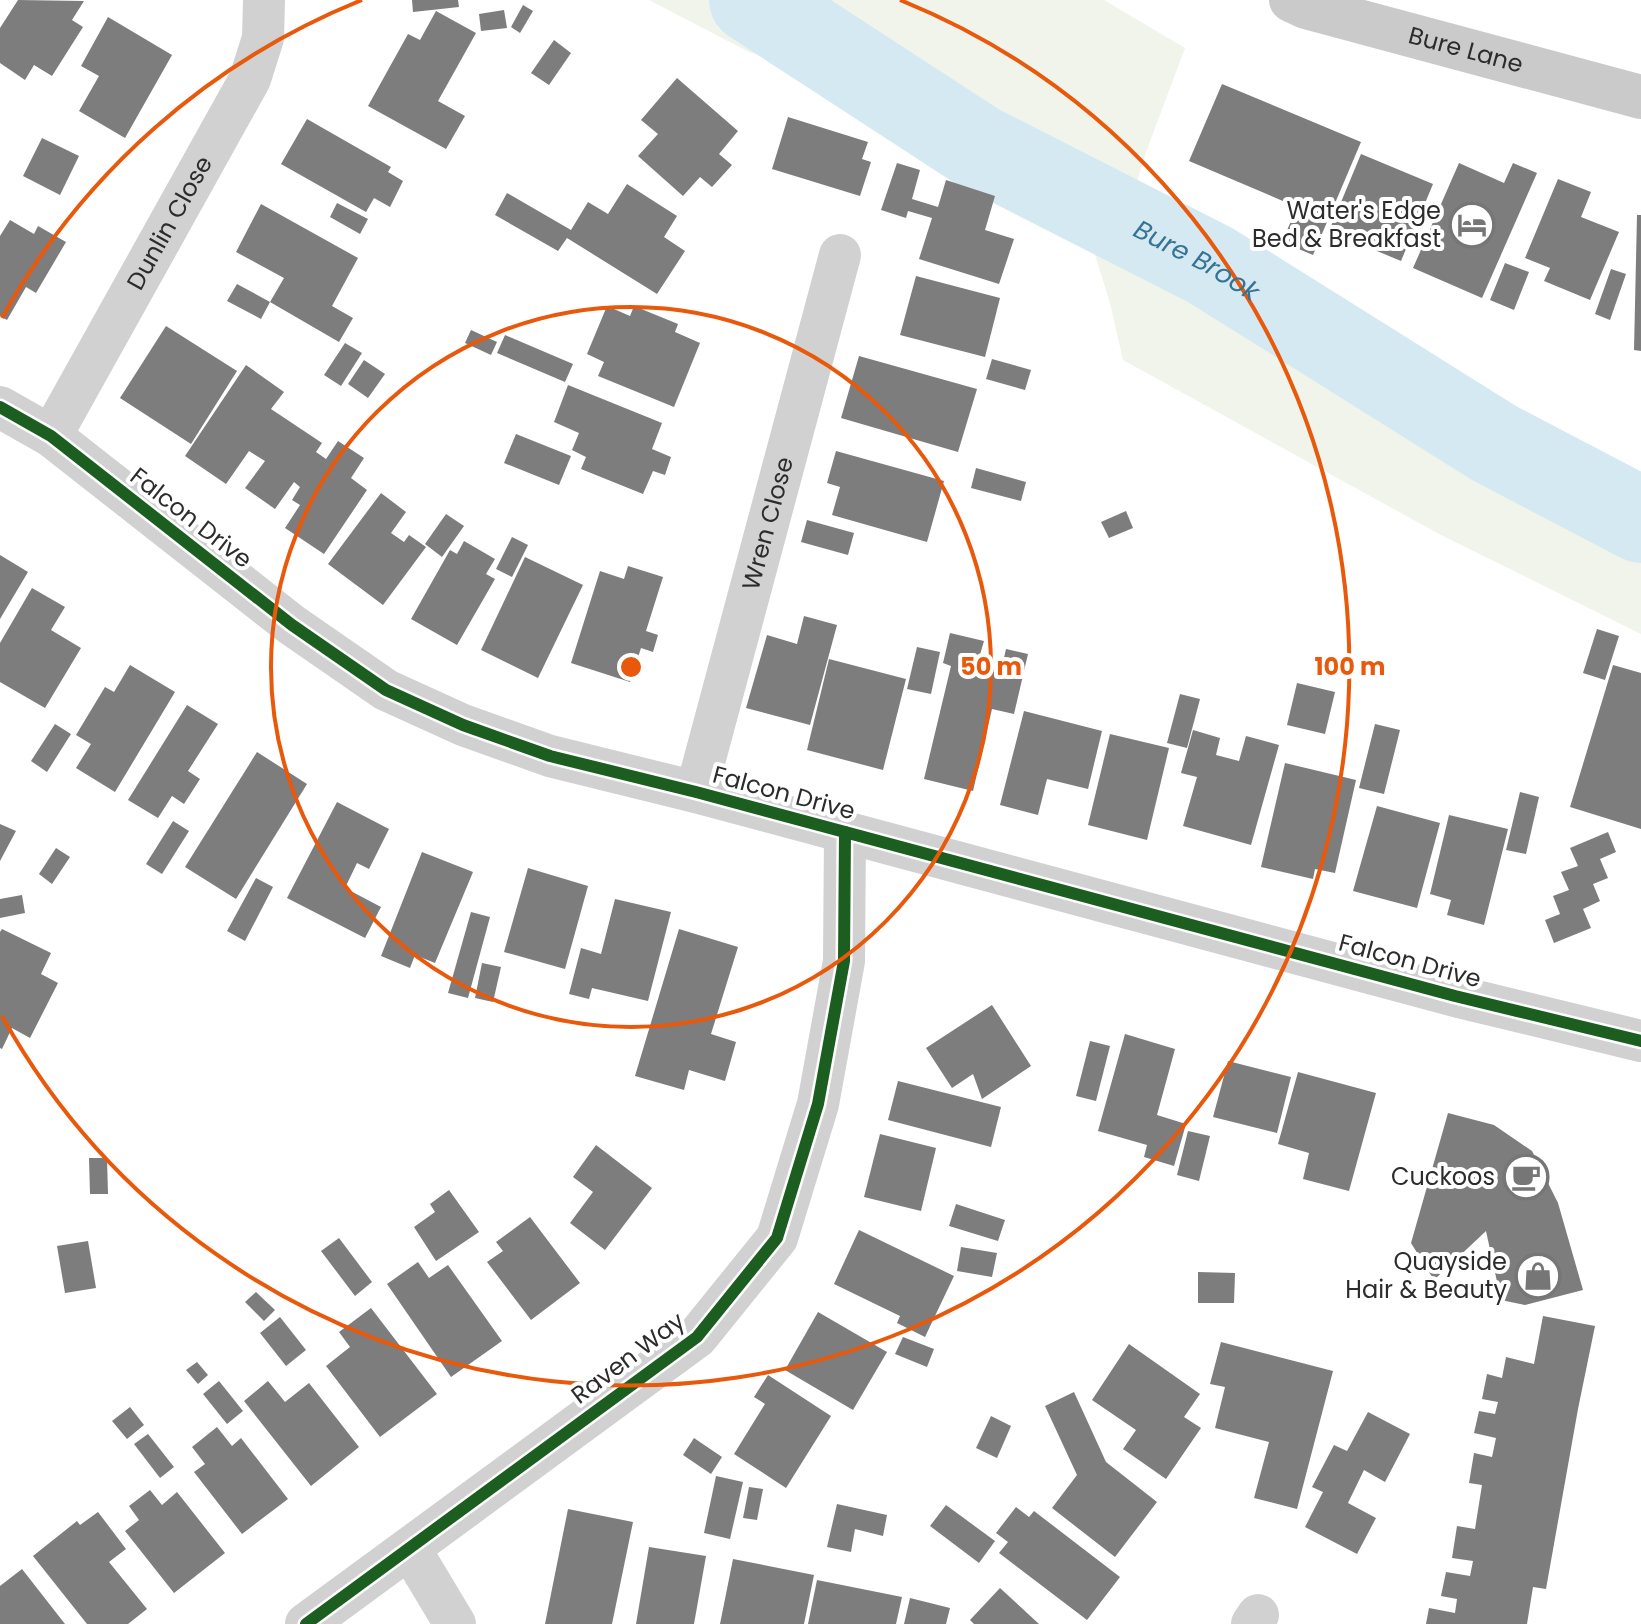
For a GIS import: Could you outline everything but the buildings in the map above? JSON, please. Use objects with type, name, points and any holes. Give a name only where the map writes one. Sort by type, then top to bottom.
[{"type":"street","name":"Dunlin Close","points":[[51,436],[250,79],[263,38],[264,0]]},
{"type":"street","name":"Bure Lane","points":[[1291,0],[1306,7],[1641,97]]},
{"type":"street","name":"Wren Close","points":[[696,792],[840,255]]},
{"type":"street","name":"Falcon Drive","points":[[0,407],[51,436],[292,625],[386,690],[463,725],[550,756],[696,792],[1455,996],[1641,1041]]},
{"type":"street","name":"Raven Way","points":[[306,1624],[697,1337],[777,1238],[818,1104],[844,961],[845,832]]},
{"type":"street","points":[[410,1549],[455,1624]]},
{"type":"shaded area","points":[[649,0],[1104,0],[1185,48],[1146,152],[1121,235],[1277,327],[1494,443],[1641,530],[1641,634],[1441,535],[1123,360],[1110,303],[1087,229],[814,69],[751,53]]},
{"type":"waterway","name":"Bure Brook","points":[[752,0],[978,147],[1210,265],[1494,443],[1641,520]]},
{"type":"cycle path","points":[[0,407],[51,436],[292,625],[386,690],[463,725],[550,756],[696,792],[1455,996],[1641,1041]]},
{"type":"cycle path","points":[[306,1624],[697,1337],[777,1238],[818,1104],[844,961],[845,832]]},
{"type":"place","name":"Water's Edge Bed & Breakfast","points":[[1472,225]]},
{"type":"place","name":"Cuckoos","points":[[1526,1177]]},
{"type":"place","name":"Quayside Hair & Beauty","points":[[1538,1276]]}]
